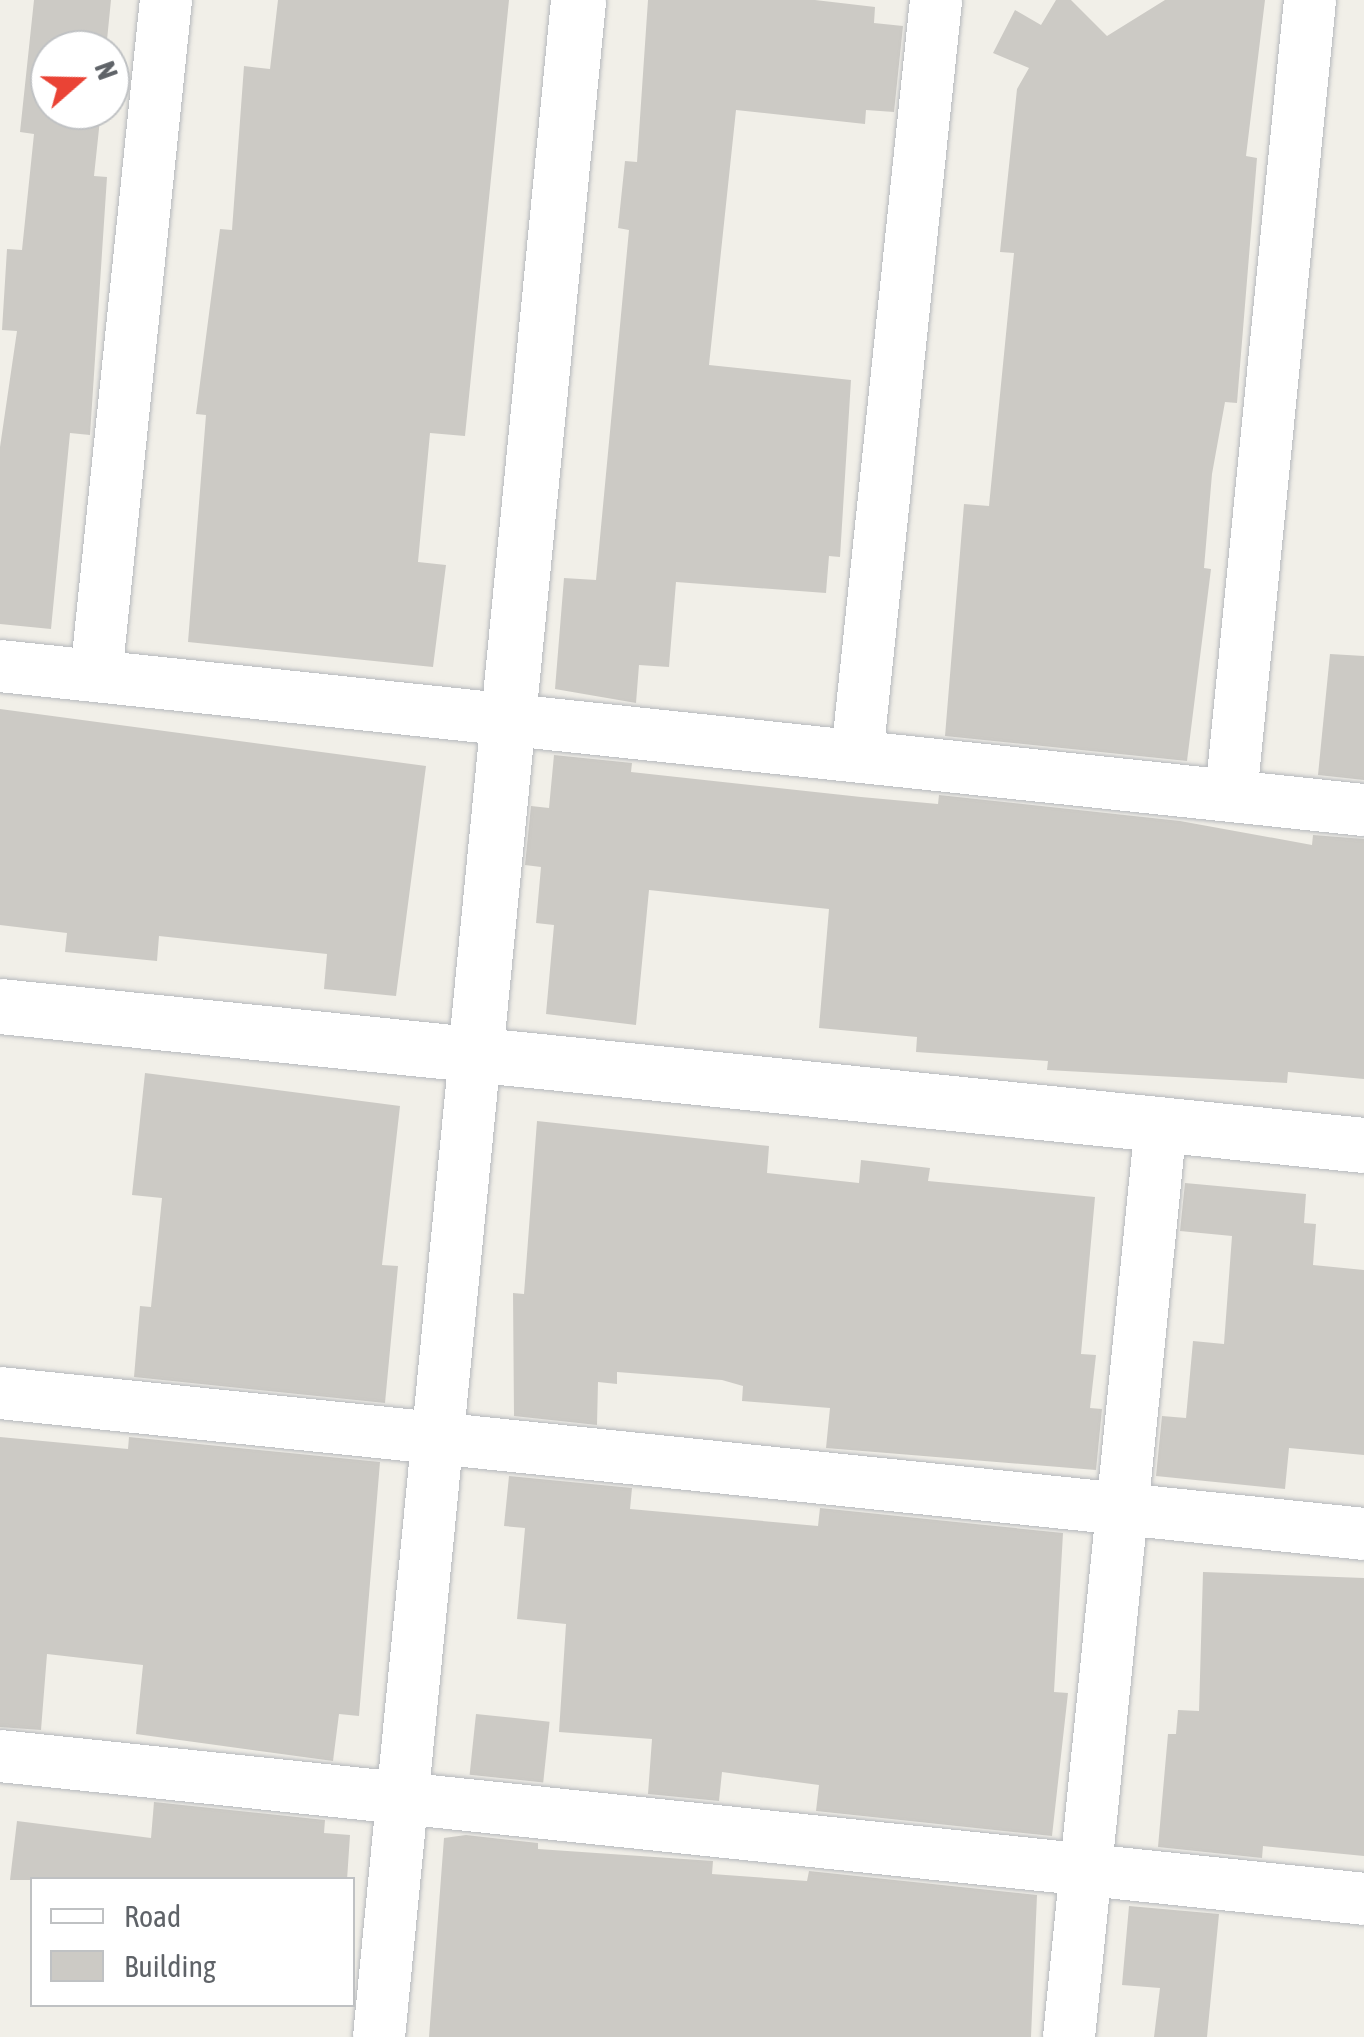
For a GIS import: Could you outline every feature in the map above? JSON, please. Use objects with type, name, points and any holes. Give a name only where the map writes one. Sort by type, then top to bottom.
[{"type":"street","points":[[96,676],[166,0]]},
{"type":"street","points":[[379,2037],[578,0]]},
{"type":"street","points":[[857,756],[936,0]]},
{"type":"street","points":[[1231,796],[1310,0]]},
{"type":"street","points":[[0,666],[1364,810]]},
{"type":"street","points":[[0,1006],[1364,1145]]},
{"type":"street","points":[[1069,2037],[1161,1124]]},
{"type":"street","points":[[0,1393],[1364,1534]]},
{"type":"street","points":[[0,1756],[1364,1899]]},
{"type":"building","points":[[34,0],[111,0],[108,30],[31,30]]},
{"type":"building","points":[[278,0],[509,0],[465,436],[430,433],[418,562],[446,565],[433,667],[188,642],[206,415],[196,414],[220,229],[232,230],[244,66],[270,69]]},
{"type":"building","points":[[648,0],[815,0],[875,7],[874,23],[903,26],[894,112],[866,110],[865,124],[736,110],[709,365],[851,380],[840,557],[829,556],[826,593],[676,582],[669,667],[639,665],[636,703],[555,689],[564,578],[596,580],[629,230],[618,228],[625,161],[637,162]]},
{"type":"building","points":[[1056,0],[1071,0],[1107,36],[1165,0],[1265,0],[1246,156],[1257,158],[1237,403],[1225,402],[1212,474],[1204,568],[1211,569],[1187,761],[945,736],[964,504],[989,506],[1014,253],[1000,252],[1017,89],[1029,68],[993,53],[1015,10],[1041,25]]},
{"type":"building","points":[[30,38],[30,130],[99,130],[94,176],[107,177],[90,435],[70,433],[51,629],[0,624],[0,447],[17,331],[2,330],[7,249],[22,250],[34,134],[20,132]]},
{"type":"building","points":[[1330,654],[1364,656],[1364,780],[1318,775]]},
{"type":"building","points":[[0,709],[426,766],[396,996],[324,989],[327,954],[159,936],[157,961],[65,952],[67,933],[0,925]]},
{"type":"building","points":[[554,755],[632,763],[631,772],[861,797],[938,804],[939,795],[1180,821],[1312,845],[1313,835],[1364,839],[1364,1079],[1288,1072],[1287,1083],[1047,1070],[1048,1061],[916,1052],[917,1037],[819,1028],[829,909],[649,890],[636,1025],[546,1014],[554,925],[536,923],[541,867],[525,865],[531,806],[549,808]]},
{"type":"building","points":[[145,1073],[400,1106],[382,1265],[398,1266],[385,1403],[134,1377],[140,1306],[151,1307],[162,1198],[132,1195]]},
{"type":"building","points":[[537,1121],[769,1146],[767,1173],[859,1183],[861,1160],[930,1168],[928,1181],[1095,1197],[1081,1354],[1096,1355],[1090,1408],[1102,1409],[1096,1470],[826,1448],[830,1408],[742,1401],[743,1386],[722,1380],[617,1372],[617,1384],[598,1382],[597,1425],[514,1416],[513,1293],[524,1294]]},
{"type":"building","points":[[1185,1183],[1306,1194],[1304,1223],[1316,1224],[1313,1265],[1364,1270],[1364,1455],[1289,1448],[1285,1489],[1156,1476],[1162,1416],[1186,1418],[1193,1341],[1224,1344],[1232,1236],[1180,1231]]},
{"type":"building","points":[[0,1437],[128,1449],[129,1437],[380,1462],[359,1716],[339,1714],[333,1761],[136,1734],[143,1665],[47,1654],[41,1730],[0,1727]]},
{"type":"building","points":[[509,1476],[632,1488],[630,1509],[818,1526],[820,1508],[1063,1533],[1054,1692],[1068,1693],[1052,1836],[816,1811],[819,1785],[722,1772],[719,1801],[648,1794],[652,1739],[559,1732],[566,1624],[517,1619],[525,1528],[504,1526]]},
{"type":"building","points":[[1203,1572],[1364,1578],[1364,1856],[1263,1846],[1262,1858],[1158,1847],[1168,1734],[1176,1734],[1178,1710],[1199,1711]]},
{"type":"building","points":[[476,1714],[550,1722],[543,1782],[470,1775]]},
{"type":"building","points":[[154,1802],[325,1820],[324,1833],[350,1835],[347,1877],[10,1880],[17,1821],[151,1838]]},
{"type":"building","points":[[466,1835],[538,1843],[538,1849],[713,1861],[712,1874],[807,1881],[809,1871],[1037,1895],[1031,2037],[429,2037],[444,1838]]},
{"type":"building","points":[[1129,1906],[1219,1914],[1207,2037],[1154,2037],[1160,1988],[1122,1985]]}]
